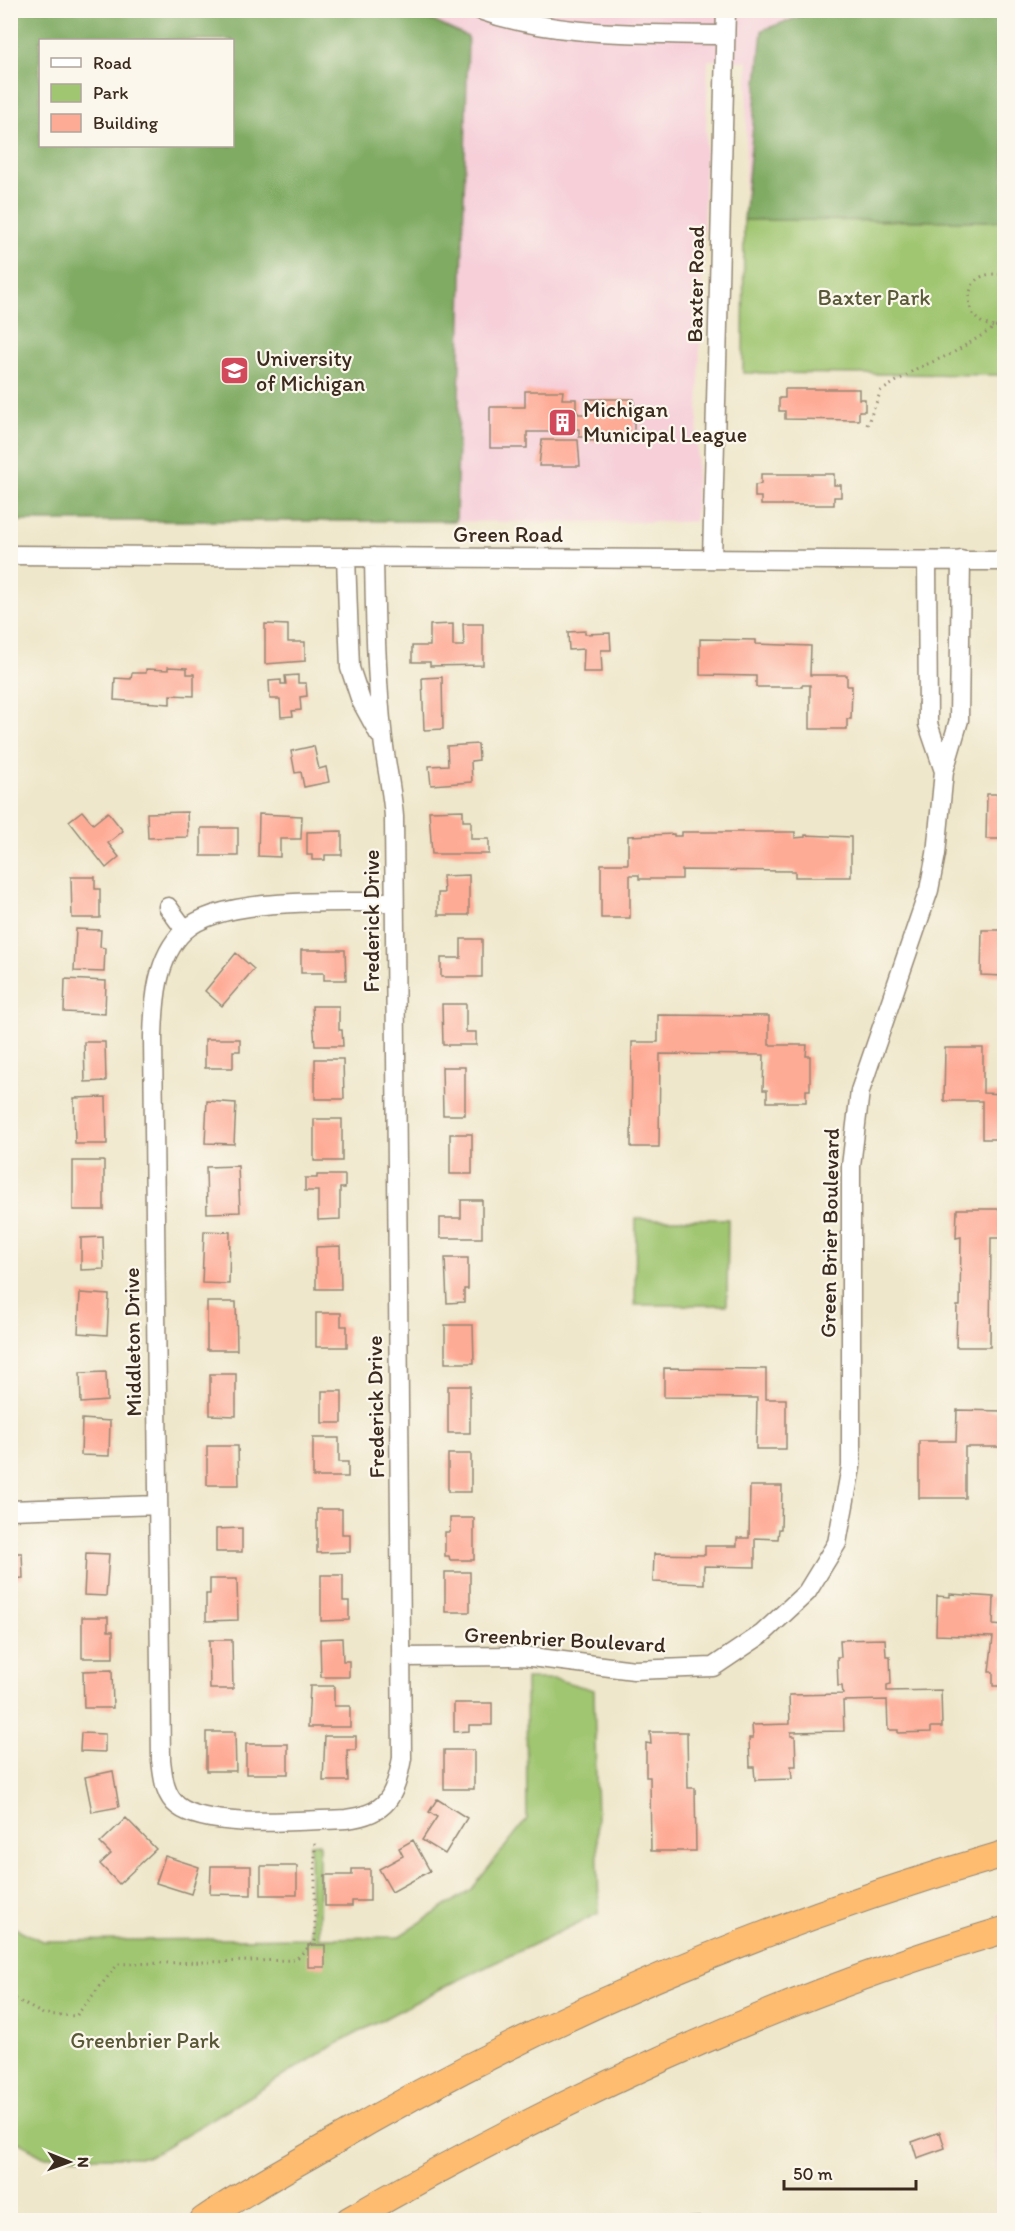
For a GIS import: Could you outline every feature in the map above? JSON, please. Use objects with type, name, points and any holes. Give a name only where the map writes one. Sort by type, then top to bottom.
[{"type":"highway","points":[[216,2217],[366,2122],[562,2020],[800,1921],[937,1874],[1005,1854]]},
{"type":"highway","points":[[349,2220],[532,2120],[676,2052],[783,2007],[891,1967],[1005,1930]]},
{"type":"street","points":[[480,10],[530,26],[561,30],[725,35]]},
{"type":"street","name":"Baxter Road","points":[[712,559],[726,10]]},
{"type":"street","name":"Green Road","points":[[10,555],[1005,561]]},
{"type":"street","name":"Frederick Drive","points":[[346,557],[350,668],[361,701],[383,741]]},
{"type":"street","name":"Frederick Drive","points":[[161,1760],[165,1787],[177,1805],[210,1820],[346,1819],[365,1816],[382,1808],[399,1779],[402,1758],[402,1657],[394,817],[392,782],[383,741],[375,659],[374,557]]},
{"type":"street","name":"Green Brier Boulevard","points":[[927,561],[928,724],[944,771]]},
{"type":"street","name":"Green Brier Boulevard","points":[[807,1592],[837,1543],[851,1467],[851,1177],[854,1124],[867,1066],[929,890],[942,812],[944,771],[959,720],[961,561]]},
{"type":"street","points":[[168,907],[185,930],[226,910],[259,905],[394,902]]},
{"type":"street","name":"Middleton Drive","points":[[161,1760],[154,1013],[155,990],[167,957],[185,930]]},
{"type":"street","points":[[10,1509],[159,1505]]},
{"type":"street","name":"Greenbrier Boulevard","points":[[402,1657],[523,1656],[634,1670],[713,1668],[762,1634],[807,1592]]},
{"type":"path","points":[[993,327],[975,318],[969,305],[970,288],[979,277],[992,273],[1005,275]]},
{"type":"path","points":[[867,425],[881,390],[916,369],[951,354],[993,327],[1005,322]]},
{"type":"path","points":[[10,1996],[43,2014],[76,2016],[118,1964],[295,1960],[315,1941],[315,1841]]},
{"type":"shaded area","name":"University of Michigan","points":[[11,11],[1004,11],[1004,221],[744,220],[748,61],[708,60],[695,522],[11,521]]},
{"type":"shaded area","points":[[998,2015],[1004,2015],[1004,2220],[996,2220]]},
{"type":"green space","name":"University of Michigan","points":[[11,10],[411,11],[468,37],[456,521],[11,521]]},
{"type":"green space","points":[[819,10],[988,18],[991,11],[1004,11],[1004,221],[744,220],[762,30]]},
{"type":"green space","name":"Baxter Park","points":[[744,220],[1004,221],[1004,375],[743,373]]},
{"type":"green space","points":[[636,1219],[728,1219],[727,1305],[635,1305]]},
{"type":"green space","name":"Greenbrier Park","points":[[526,1679],[555,1679],[594,1690],[599,1913],[444,1987],[331,2047],[149,2157],[45,2157],[11,2138],[11,1926],[42,1941],[311,1938],[310,1844],[319,1843],[319,1938],[398,1937],[471,1890],[527,1819]]},
{"type":"building","points":[[785,389],[859,389],[859,399],[865,399],[865,411],[859,411],[859,420],[785,419],[785,411],[779,411],[779,398],[785,398]]},
{"type":"building","name":"Michigan Municipal League","points":[[525,391],[563,391],[562,399],[576,399],[576,411],[579,414],[586,414],[586,399],[634,399],[634,440],[586,441],[586,437],[579,437],[579,429],[568,429],[568,432],[527,432],[527,448],[490,448],[490,407],[525,407]]},
{"type":"building","points":[[542,440],[578,440],[580,466],[539,466]]},
{"type":"building","points":[[761,474],[834,474],[834,485],[841,485],[841,497],[834,497],[834,505],[761,505],[761,497],[755,497],[755,485],[761,484]]},
{"type":"building","points":[[10,619],[15,619],[15,647],[10,647]]},
{"type":"building","points":[[265,624],[288,625],[288,642],[305,642],[305,661],[265,664]]},
{"type":"building","points":[[453,624],[453,646],[464,646],[463,624],[483,624],[483,665],[430,666],[430,662],[412,662],[412,646],[430,646],[430,625]]},
{"type":"building","points":[[585,631],[585,634],[610,633],[611,650],[601,650],[602,672],[583,672],[584,649],[569,650],[568,632]]},
{"type":"building","points":[[700,639],[756,640],[756,644],[811,646],[810,675],[847,675],[847,686],[852,686],[851,719],[847,719],[847,729],[810,729],[810,685],[756,687],[756,676],[700,675]]},
{"type":"building","points":[[168,667],[187,668],[187,674],[194,674],[194,696],[170,695],[170,704],[114,700],[115,678],[131,679],[132,673],[146,673],[146,669],[168,670]]},
{"type":"building","points":[[298,675],[298,683],[306,683],[307,696],[300,697],[301,710],[292,711],[293,716],[281,717],[280,699],[270,699],[269,681],[281,680],[281,684],[286,684],[285,676]]},
{"type":"building","points":[[442,677],[443,729],[424,730],[422,678]]},
{"type":"building","points":[[478,744],[479,760],[471,761],[472,782],[431,785],[429,766],[448,765],[447,746]]},
{"type":"building","points":[[314,746],[319,769],[326,767],[329,782],[304,787],[301,772],[295,773],[291,751]]},
{"type":"building","points":[[987,794],[1004,794],[1004,839],[986,839]]},
{"type":"building","points":[[463,810],[463,821],[471,821],[471,839],[489,839],[489,854],[432,854],[429,811]]},
{"type":"building","points":[[82,811],[93,824],[108,812],[123,831],[108,843],[119,857],[106,868],[69,821]]},
{"type":"building","points":[[187,812],[188,837],[148,838],[147,813]]},
{"type":"building","points":[[259,814],[302,816],[301,839],[280,839],[280,857],[258,856]]},
{"type":"building","points":[[201,828],[238,828],[238,856],[201,856]]},
{"type":"building","points":[[342,831],[342,855],[325,855],[325,860],[312,860],[312,855],[307,855],[307,832]]},
{"type":"building","points":[[682,832],[795,832],[795,838],[805,837],[805,835],[851,837],[851,877],[795,877],[795,871],[682,870],[682,879],[639,879],[639,875],[630,875],[630,918],[601,918],[601,864],[628,864],[628,836],[674,834],[674,836],[682,836]]},
{"type":"building","points":[[469,875],[469,915],[438,915],[438,893],[444,893],[443,876]]},
{"type":"building","points":[[71,877],[95,877],[95,889],[100,889],[100,918],[72,918]]},
{"type":"building","points":[[76,929],[101,930],[100,947],[105,948],[104,972],[74,971]]},
{"type":"building","points":[[982,930],[1004,930],[1004,976],[981,975]]},
{"type":"building","points":[[461,939],[482,939],[482,977],[441,977],[441,958],[461,958]]},
{"type":"building","points":[[301,950],[345,950],[346,980],[324,980],[324,973],[301,973]]},
{"type":"building","points":[[236,953],[254,969],[222,1006],[205,991]]},
{"type":"building","points":[[65,979],[106,981],[105,1014],[64,1012]]},
{"type":"building","points":[[442,1004],[466,1004],[466,1032],[476,1032],[476,1045],[443,1045]]},
{"type":"building","points":[[312,1006],[339,1006],[339,1030],[342,1030],[343,1046],[315,1046]]},
{"type":"building","points":[[658,1015],[769,1016],[769,1045],[807,1045],[806,1056],[810,1056],[810,1090],[806,1090],[806,1102],[767,1102],[767,1090],[763,1090],[764,1055],[660,1054],[659,1147],[631,1147],[632,1042],[658,1042]]},
{"type":"building","points":[[205,1039],[240,1039],[240,1051],[233,1051],[233,1068],[205,1068]]},
{"type":"building","points":[[84,1042],[105,1042],[106,1081],[85,1082]]},
{"type":"building","points":[[945,1048],[983,1048],[983,1093],[1004,1094],[1004,1139],[982,1139],[982,1101],[944,1101]]},
{"type":"building","points":[[315,1059],[343,1059],[344,1099],[315,1099]]},
{"type":"building","points":[[442,1067],[465,1067],[465,1115],[443,1115]]},
{"type":"building","points":[[106,1097],[107,1144],[75,1144],[74,1098]]},
{"type":"building","points":[[207,1101],[236,1103],[234,1144],[205,1143]]},
{"type":"building","points":[[314,1119],[342,1119],[342,1161],[314,1161]]},
{"type":"building","points":[[450,1134],[472,1134],[472,1174],[450,1174]]},
{"type":"building","points":[[73,1161],[104,1161],[104,1210],[73,1210]]},
{"type":"building","points":[[238,1166],[240,1212],[207,1213],[206,1167]]},
{"type":"building","points":[[317,1175],[345,1175],[345,1188],[340,1188],[340,1219],[318,1220],[318,1191],[305,1191],[305,1178],[317,1178]]},
{"type":"building","points":[[461,1200],[482,1200],[482,1238],[440,1238],[440,1218],[461,1218]]},
{"type":"building","points":[[957,1209],[1004,1209],[1004,1238],[991,1238],[990,1347],[956,1347],[957,1306],[960,1306],[961,1237],[956,1238]]},
{"type":"building","points":[[204,1231],[230,1232],[229,1284],[202,1283]]},
{"type":"building","points":[[103,1237],[104,1269],[81,1270],[81,1238]]},
{"type":"building","points":[[340,1246],[341,1289],[316,1289],[316,1247]]},
{"type":"building","points":[[445,1258],[468,1258],[468,1289],[464,1289],[464,1302],[447,1303]]},
{"type":"building","points":[[80,1293],[109,1295],[107,1335],[78,1333]]},
{"type":"building","points":[[207,1302],[236,1302],[237,1350],[207,1350]]},
{"type":"building","points":[[316,1313],[341,1313],[341,1326],[347,1326],[347,1347],[316,1347]]},
{"type":"building","points":[[445,1325],[473,1325],[474,1363],[445,1363]]},
{"type":"building","points":[[664,1368],[766,1369],[766,1399],[786,1399],[786,1449],[756,1449],[757,1398],[664,1397]]},
{"type":"building","points":[[106,1372],[107,1401],[81,1403],[80,1373]]},
{"type":"building","points":[[210,1374],[236,1374],[236,1416],[210,1415]]},
{"type":"building","points":[[448,1386],[470,1386],[470,1433],[448,1433]]},
{"type":"building","points":[[322,1391],[342,1391],[342,1423],[322,1423]]},
{"type":"building","points":[[957,1410],[1004,1411],[1004,1447],[965,1447],[965,1498],[919,1498],[919,1441],[956,1441]]},
{"type":"building","points":[[82,1419],[110,1421],[109,1456],[81,1455]]},
{"type":"building","points":[[313,1438],[339,1438],[339,1462],[348,1462],[348,1477],[313,1477]]},
{"type":"building","points":[[207,1446],[238,1446],[239,1485],[207,1485]]},
{"type":"building","points":[[448,1454],[471,1454],[471,1492],[448,1492]]},
{"type":"building","points":[[750,1486],[782,1486],[781,1529],[779,1529],[778,1539],[755,1538],[755,1567],[704,1566],[704,1584],[653,1582],[654,1554],[705,1555],[705,1546],[737,1546],[737,1538],[749,1538]]},
{"type":"building","points":[[317,1509],[342,1509],[342,1534],[350,1534],[350,1552],[317,1553]]},
{"type":"building","points":[[450,1518],[474,1518],[474,1560],[450,1560],[449,1556],[445,1556],[445,1532],[450,1532]]},
{"type":"building","points":[[242,1528],[242,1552],[216,1552],[216,1529]]},
{"type":"building","points":[[10,1553],[22,1553],[23,1578],[10,1579]]},
{"type":"building","points":[[86,1553],[109,1554],[106,1596],[84,1595]]},
{"type":"building","points":[[445,1572],[470,1572],[470,1612],[445,1612]]},
{"type":"building","points":[[321,1575],[343,1575],[343,1601],[349,1601],[349,1620],[321,1621]]},
{"type":"building","points":[[210,1579],[237,1579],[238,1620],[206,1621],[206,1594],[210,1594]]},
{"type":"building","points":[[950,1594],[994,1597],[993,1625],[1004,1626],[1004,1686],[993,1686],[993,1672],[989,1672],[993,1637],[936,1635],[937,1596],[950,1597]]},
{"type":"building","points":[[82,1617],[108,1617],[108,1631],[113,1631],[113,1658],[82,1658]]},
{"type":"building","points":[[342,1638],[343,1661],[349,1661],[349,1677],[321,1677],[320,1639]]},
{"type":"building","points":[[885,1639],[886,1656],[890,1656],[891,1684],[887,1685],[887,1691],[941,1690],[942,1727],[931,1727],[931,1732],[898,1733],[898,1730],[888,1730],[887,1700],[843,1701],[844,1731],[791,1732],[791,1736],[795,1736],[796,1766],[791,1766],[792,1779],[755,1780],[754,1767],[750,1767],[749,1738],[753,1738],[752,1725],[790,1724],[789,1695],[843,1694],[842,1686],[838,1686],[837,1657],[841,1657],[840,1640]]},
{"type":"building","points":[[209,1640],[232,1640],[233,1689],[210,1689]]},
{"type":"building","points":[[112,1670],[113,1708],[84,1708],[83,1671]]},
{"type":"building","points":[[310,1686],[334,1686],[334,1706],[350,1706],[350,1727],[308,1727]]},
{"type":"building","points":[[454,1703],[492,1703],[492,1725],[469,1725],[469,1731],[454,1732]]},
{"type":"building","points":[[206,1732],[235,1732],[236,1771],[206,1771]]},
{"type":"building","points":[[650,1732],[687,1732],[688,1788],[695,1788],[696,1851],[651,1851],[650,1777],[646,1777],[646,1743],[651,1744]]},
{"type":"building","points":[[81,1733],[105,1734],[105,1752],[80,1751]]},
{"type":"building","points":[[325,1736],[356,1736],[356,1750],[347,1750],[348,1781],[323,1781]]},
{"type":"building","points":[[246,1744],[288,1744],[288,1774],[246,1774]]},
{"type":"building","points":[[444,1750],[474,1750],[474,1789],[444,1789]]},
{"type":"building","points":[[113,1771],[119,1807],[92,1812],[85,1777]]},
{"type":"building","points":[[437,1799],[467,1818],[445,1854],[422,1840],[437,1817],[429,1812]]},
{"type":"building","points":[[126,1818],[156,1849],[119,1884],[100,1864],[111,1854],[100,1843]]},
{"type":"building","points":[[413,1840],[430,1871],[392,1892],[379,1869],[403,1856],[399,1848]]},
{"type":"building","points":[[165,1856],[199,1867],[191,1894],[156,1883]]},
{"type":"building","points":[[211,1866],[251,1866],[251,1895],[210,1894]]},
{"type":"building","points":[[261,1866],[297,1866],[297,1895],[261,1895]]},
{"type":"building","points":[[352,1869],[370,1869],[370,1901],[352,1901],[352,1906],[325,1906],[325,1875],[352,1875]]},
{"type":"building","points":[[308,1945],[325,1945],[325,1967],[308,1967]]},
{"type":"building","points":[[940,2132],[945,2148],[917,2158],[912,2142]]},
{"type":"building","points":[[699,2217],[699,2220],[670,2220],[670,2219]]},
{"type":"place","name":"University of Michigan","points":[[235,371]]},
{"type":"place","name":"Michigan Municipal League","points":[[562,422]]}]
